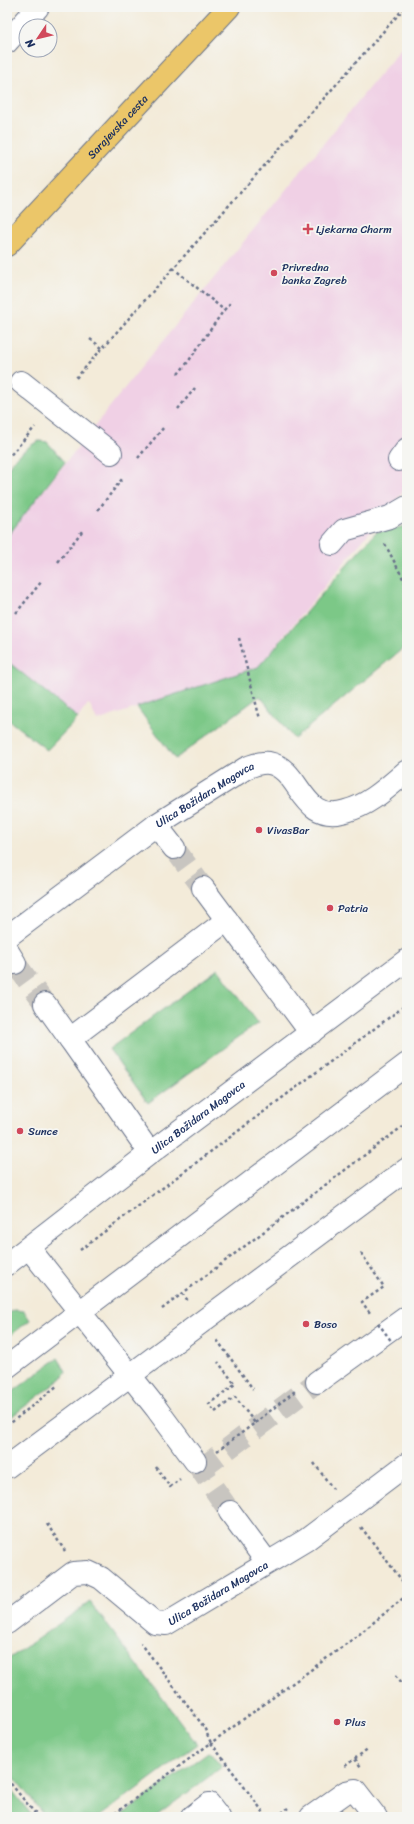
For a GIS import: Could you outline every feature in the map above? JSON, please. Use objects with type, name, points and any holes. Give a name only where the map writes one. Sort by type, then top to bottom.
[{"type":"main road","name":"Sarajevska cesta","points":[[7,245],[229,7]]},
{"type":"street","points":[[7,42],[38,7]]},
{"type":"street","points":[[21,382],[111,454]]},
{"type":"street","points":[[332,544],[344,530],[390,517],[407,506]]},
{"type":"street","name":"Ulica Božidara Magovca","points":[[7,936],[156,825],[234,774],[259,763],[270,763],[281,769],[312,805],[320,810],[330,813],[348,811],[360,805],[381,793],[407,771]]},
{"type":"street","points":[[156,825],[174,848]]},
{"type":"street","points":[[204,888],[311,1033]]},
{"type":"street","points":[[70,1039],[227,920]]},
{"type":"street","name":"Ulica Božidara Magovca","points":[[7,1264],[150,1153],[407,960]]},
{"type":"street","points":[[45,1004],[150,1153]]},
{"type":"street","points":[[7,1367],[407,1064]]},
{"type":"street","points":[[7,1467],[407,1169]]},
{"type":"street","points":[[29,1248],[81,1311],[195,1461]]},
{"type":"street","points":[[308,1385],[407,1317]]},
{"type":"street","name":"Ulica Božidara Magovca","points":[[7,1623],[73,1573],[88,1572],[101,1578],[155,1623],[166,1624],[267,1562],[306,1540],[407,1464]]},
{"type":"street","points":[[230,1512],[267,1562]]},
{"type":"street","points":[[311,1817],[346,1792],[355,1790],[376,1817]]},
{"type":"street","points":[[192,1817],[209,1804],[219,1817]]},
{"type":"path","points":[[76,378],[405,7]]},
{"type":"path","points":[[173,268],[224,310]]},
{"type":"path","points":[[178,374],[232,301]]},
{"type":"path","points":[[90,339],[102,348]]},
{"type":"path","points":[[178,409],[195,388]]},
{"type":"path","points":[[7,459],[35,427]]},
{"type":"path","points":[[138,458],[164,427]]},
{"type":"path","points":[[98,510],[122,479]]},
{"type":"path","points":[[58,562],[83,530]]},
{"type":"path","points":[[381,540],[389,549],[407,586]]},
{"type":"path","points":[[16,613],[42,581]]},
{"type":"path","points":[[239,638],[260,719]]},
{"type":"path","points":[[80,1250],[407,1004]]},
{"type":"path","points":[[162,1309],[407,1123]]},
{"type":"path","points":[[361,1253],[384,1287],[362,1302],[374,1318]]},
{"type":"path","points":[[378,1323],[392,1342]]},
{"type":"path","points":[[216,1338],[253,1389]]},
{"type":"path","points":[[218,1362],[235,1384],[209,1404],[215,1412],[229,1401]]},
{"type":"path","points":[[7,1426],[58,1385]]},
{"type":"path","points":[[254,1423],[308,1385]]},
{"type":"path","points":[[314,1463],[407,1587]]},
{"type":"path","points":[[47,1524],[68,1556]]},
{"type":"path","points":[[110,1817],[357,1636],[407,1594]]},
{"type":"path","points":[[139,1641],[204,1727],[211,1743],[267,1817]]},
{"type":"path","points":[[396,1675],[407,1690]]},
{"type":"path","points":[[344,1767],[369,1748]]},
{"type":"path","points":[[7,1779],[38,1817]]},
{"type":"shaded area","points":[[407,41],[407,487],[258,667],[97,721],[90,705],[88,704],[78,718],[7,661],[7,537],[135,375]]},
{"type":"green space","points":[[39,441],[47,442],[65,462],[7,537],[7,470],[21,453]]},
{"type":"green space","points":[[407,526],[407,645],[294,739],[260,696],[175,759],[137,707],[258,667],[376,532]]},
{"type":"green space","points":[[7,661],[78,718],[47,750],[7,719]]},
{"type":"green space","points":[[218,969],[258,1023],[148,1103],[109,1049]]},
{"type":"green space","points":[[15,1310],[24,1311],[30,1320],[7,1338],[7,1314]]},
{"type":"green space","points":[[58,1358],[66,1371],[62,1378],[7,1420],[7,1396]]},
{"type":"green space","points":[[90,1602],[197,1744],[99,1817],[45,1817],[7,1768],[7,1660]]},
{"type":"green space","points":[[208,1752],[211,1753],[222,1767],[155,1817],[119,1817]]},
{"type":"green space","points":[[7,1784],[33,1817],[7,1817]]},
{"type":"tunnel","points":[[174,848],[203,888]]},
{"type":"tunnel","points":[[15,963],[45,1004]]},
{"type":"tunnel","points":[[201,1469],[317,1382]]},
{"type":"tunnel","points":[[195,1461],[230,1512]]},
{"type":"place","name":"Ljekarna Charm","points":[[308,229]]},
{"type":"place","name":"Privredna banka Zagreb","points":[[274,273]]},
{"type":"place","name":"VivasBar","points":[[259,830]]},
{"type":"place","name":"Patria","points":[[330,908]]},
{"type":"place","name":"Sunce","points":[[20,1131]]},
{"type":"place","name":"Boso","points":[[306,1324]]},
{"type":"place","name":"Plus","points":[[337,1722]]}]
